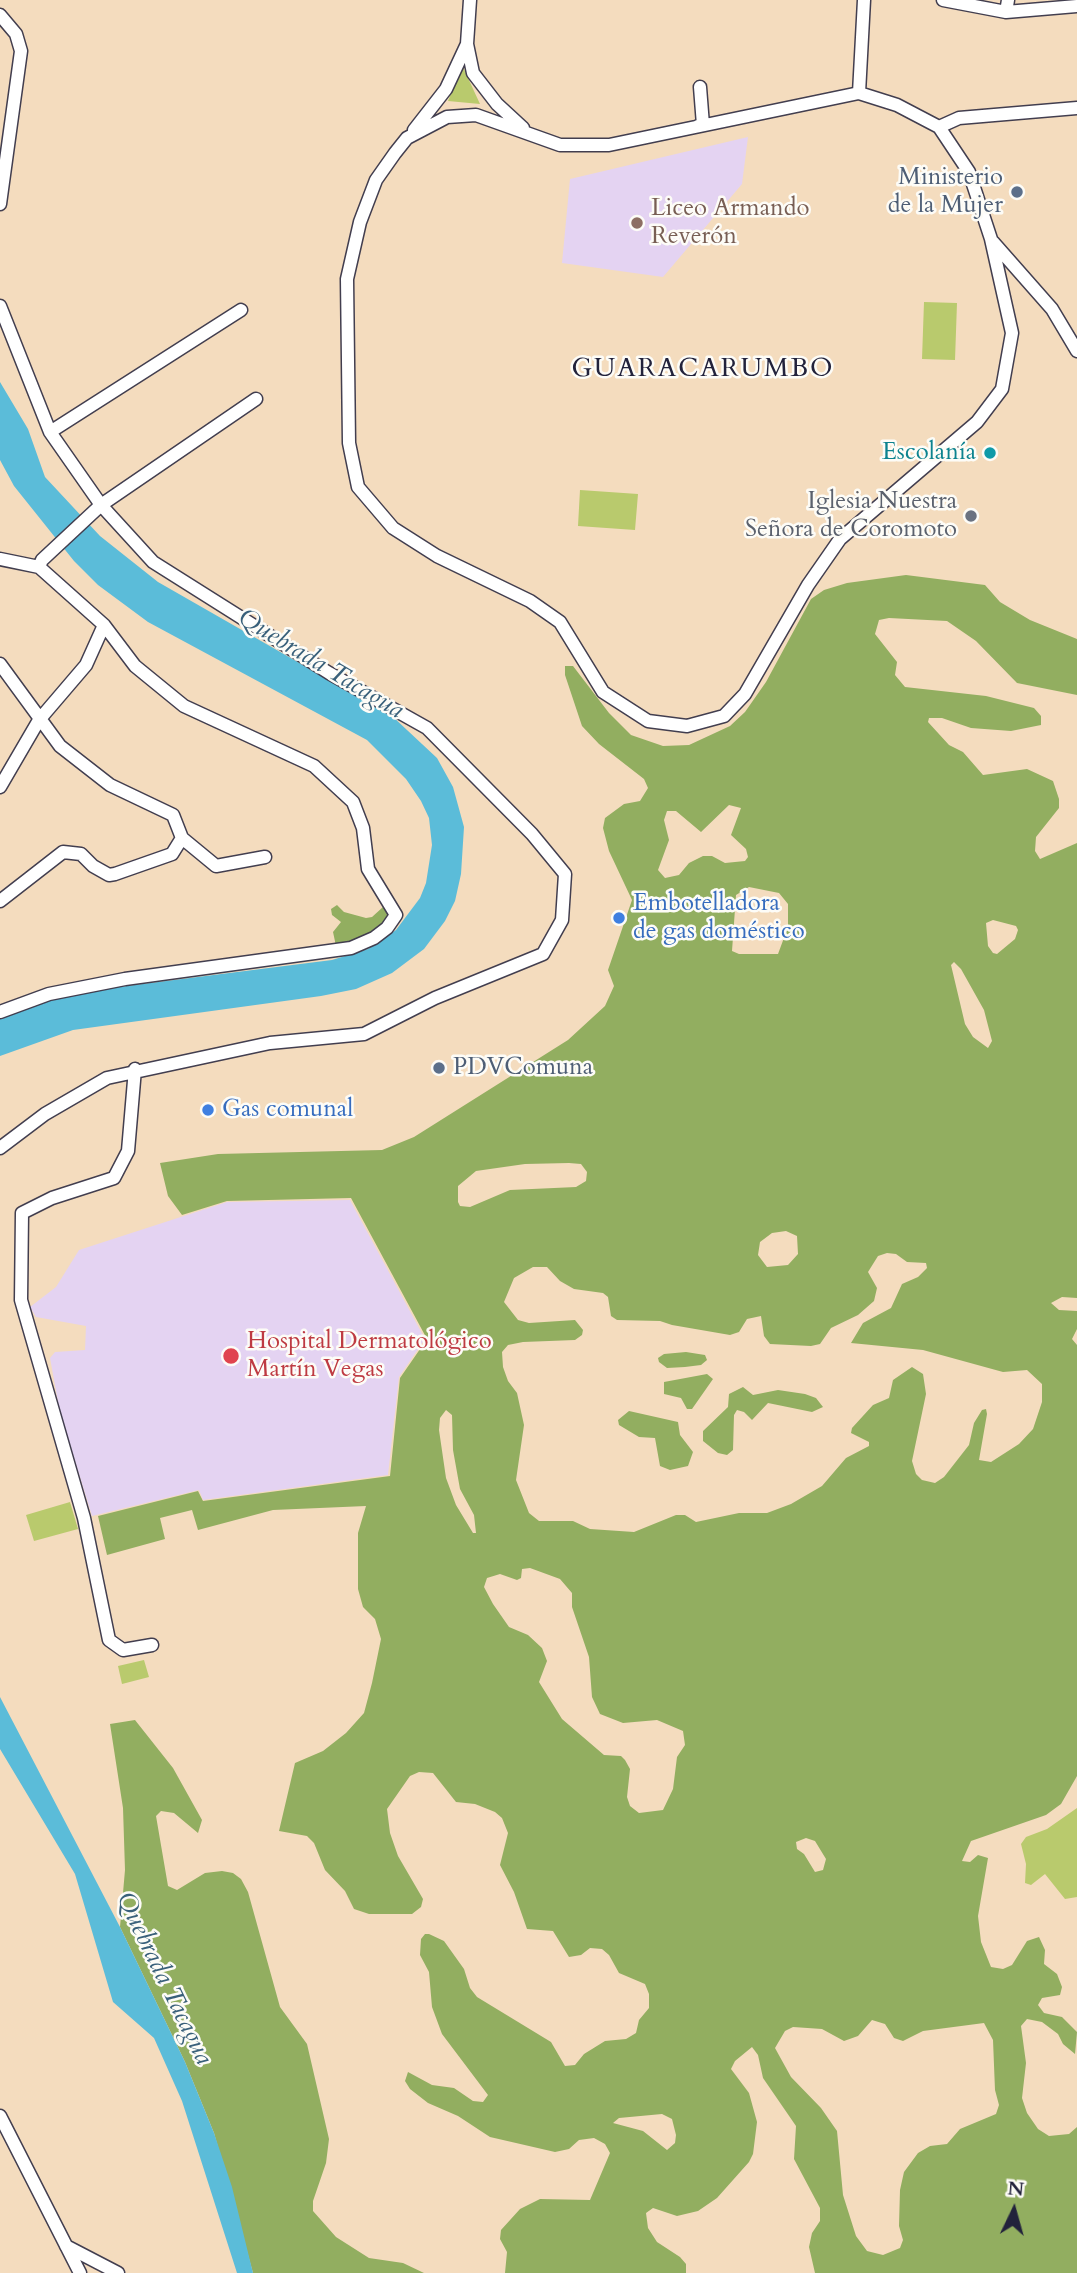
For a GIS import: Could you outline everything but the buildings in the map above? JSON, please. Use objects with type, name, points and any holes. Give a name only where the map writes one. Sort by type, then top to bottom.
[{"type":"street","points":[[470,0],[467,44],[473,73],[497,104],[526,131]]},
{"type":"street","points":[[859,93],[864,0]]},
{"type":"street","points":[[943,0],[1007,6],[1077,6]]},
{"type":"street","points":[[0,15],[16,34],[21,51],[0,204]]},
{"type":"street","points":[[407,138],[447,117],[476,115],[560,145],[609,145],[859,93],[897,105],[939,127],[969,172],[990,239],[1012,334],[1002,388],[977,422],[839,539],[808,584],[746,694],[724,716],[687,726],[648,720],[603,692],[560,622],[530,601],[437,556],[393,528],[358,487],[349,443],[347,279],[360,222],[376,180],[407,138],[446,89],[467,44]]},
{"type":"street","points":[[700,88],[704,125]]},
{"type":"street","points":[[939,127],[959,118],[1077,108]]},
{"type":"street","points":[[990,239],[1052,309],[1077,351]]},
{"type":"street","points":[[0,306],[50,432],[101,505],[153,562],[329,673],[436,735],[539,841],[565,874],[562,920],[542,954],[522,964],[435,998],[364,1034],[271,1043],[135,1069],[107,1078],[45,1114],[0,1148]]},
{"type":"street","points":[[50,432],[241,310]]},
{"type":"street","points":[[41,564],[101,505],[256,399]]},
{"type":"street","points":[[0,559],[41,564],[104,625],[135,666],[184,706],[314,766],[352,802],[363,828],[368,869],[396,915],[387,928],[374,938],[351,948],[113,982],[49,994],[0,1012]]},
{"type":"street","points":[[0,786],[39,720],[86,665],[104,625]]},
{"type":"street","points":[[0,664],[39,720],[61,746],[110,785],[173,815],[182,838],[216,866],[265,857]]},
{"type":"street","points":[[0,901],[63,852],[81,854],[93,866],[108,875],[172,854],[182,838]]},
{"type":"street","points":[[135,1069],[128,1151],[114,1178],[52,1198],[22,1213],[21,1288],[24,1316],[84,1518],[109,1640],[123,1650],[152,1645]]},
{"type":"street","points":[[0,2116],[2,2130],[80,2273]]},
{"type":"street","points":[[65,2246],[118,2273]]},
{"type":"shaded area","name":"Liceo Armando Reverón","points":[[748,137],[742,184],[663,277],[562,263],[570,179]]},
{"type":"shaded area","name":"Hospital Dermatológico Martín Vegas","points":[[350,1200],[425,1339],[399,1377],[388,1475],[203,1500],[199,1490],[92,1516],[60,1413],[50,1358],[55,1352],[85,1350],[86,1326],[36,1317],[30,1307],[56,1287],[79,1250],[227,1202]]},
{"type":"green space","points":[[462,65],[480,104],[448,101]]},
{"type":"green space","points":[[924,302],[957,303],[955,360],[922,359]]},
{"type":"green space","points":[[580,490],[638,494],[635,530],[578,526]]},
{"type":"green space","points":[[906,575],[985,585],[1000,602],[1030,620],[1077,639],[1077,695],[1017,683],[976,641],[947,621],[889,618],[879,620],[875,634],[897,662],[895,675],[905,687],[986,696],[1034,708],[1041,716],[1041,725],[1011,731],[971,728],[942,718],[929,718],[928,722],[949,745],[963,752],[983,775],[1027,769],[1053,781],[1059,808],[1036,837],[1035,851],[1040,859],[1077,843],[1077,1298],[1062,1297],[1051,1303],[1059,1310],[1077,1311],[1077,1329],[1072,1339],[1077,1345],[1077,1776],[1061,1804],[1046,1815],[971,1841],[962,1861],[970,1862],[978,1855],[988,1858],[978,1916],[981,1942],[991,1967],[1003,1969],[1012,1965],[1027,1941],[1039,1937],[1045,1950],[1044,1964],[1057,1974],[1062,1987],[1060,1995],[1042,1998],[1038,2005],[1044,2013],[1062,2017],[1077,2032],[1075,2054],[1063,2044],[1058,2034],[1042,2022],[1027,2019],[1021,2026],[1026,2063],[1022,2098],[1027,2113],[1038,2129],[1049,2136],[1069,2134],[1077,2127],[1077,2273],[815,2273],[809,2247],[812,2233],[820,2221],[820,2208],[794,2159],[796,2126],[763,2078],[758,2055],[752,2047],[735,2061],[731,2069],[749,2093],[757,2122],[753,2154],[749,2162],[717,2198],[698,2211],[677,2216],[653,2208],[646,2213],[648,2228],[657,2242],[680,2257],[686,2264],[686,2273],[505,2273],[507,2252],[500,2239],[501,2230],[520,2209],[540,2199],[590,2200],[610,2153],[605,2144],[594,2138],[579,2140],[569,2149],[555,2152],[490,2137],[458,2116],[428,2103],[410,2089],[405,2081],[408,2072],[432,2085],[454,2088],[473,2101],[483,2102],[488,2095],[442,2034],[432,2007],[429,1972],[420,1955],[421,1939],[425,1934],[429,1934],[444,1941],[464,1969],[470,1988],[477,1997],[551,2042],[565,2066],[575,2065],[584,2054],[605,2041],[626,2039],[636,2033],[639,2020],[649,2008],[649,1994],[645,1984],[619,1973],[609,1955],[602,1949],[590,1948],[581,1955],[569,1957],[553,1931],[527,1929],[514,1892],[500,1865],[508,1833],[502,1818],[495,1812],[475,1804],[456,1802],[433,1773],[419,1772],[410,1776],[387,1809],[390,1833],[398,1856],[423,1899],[421,1907],[412,1914],[369,1914],[354,1909],[345,1891],[325,1870],[314,1843],[307,1836],[279,1831],[295,1763],[323,1751],[346,1733],[364,1713],[381,1639],[375,1619],[363,1607],[358,1589],[358,1533],[366,1506],[273,1510],[198,1530],[192,1510],[160,1518],[165,1539],[107,1555],[98,1516],[198,1491],[203,1501],[390,1476],[400,1378],[427,1339],[351,1198],[227,1201],[182,1215],[168,1196],[160,1163],[218,1154],[382,1150],[414,1137],[568,1040],[605,1006],[614,986],[608,970],[632,900],[609,851],[603,828],[605,818],[624,804],[640,801],[648,788],[644,779],[599,744],[582,726],[565,675],[565,666],[573,666],[609,713],[631,735],[663,746],[689,745],[730,726],[745,712],[766,682],[811,599],[824,590],[847,583]],"holes":[[[729,805],[741,808],[731,835],[746,849],[748,857],[745,861],[725,863],[712,856],[703,856],[689,863],[679,875],[665,878],[658,870],[669,840],[664,820],[667,811],[676,811],[701,832]],[[749,887],[779,893],[788,904],[788,927],[778,954],[739,954],[732,951],[736,895]],[[993,920],[1016,926],[1018,930],[1015,939],[997,954],[988,946],[986,923]],[[954,962],[961,969],[984,1010],[992,1041],[988,1048],[973,1037],[965,1024],[951,965]],[[525,1164],[581,1164],[587,1172],[586,1181],[576,1187],[510,1190],[470,1207],[460,1206],[458,1186],[476,1171]],[[786,1231],[797,1236],[798,1254],[788,1265],[767,1267],[758,1255],[760,1242],[772,1233]],[[887,1253],[896,1254],[907,1262],[926,1263],[927,1268],[918,1277],[902,1284],[891,1308],[863,1323],[851,1343],[923,1350],[1003,1372],[1027,1370],[1042,1384],[1042,1402],[1033,1429],[1019,1444],[991,1462],[979,1460],[987,1414],[986,1409],[982,1410],[974,1423],[969,1445],[944,1477],[935,1483],[922,1480],[916,1474],[912,1461],[926,1394],[923,1374],[912,1367],[893,1380],[889,1398],[873,1405],[852,1428],[851,1433],[869,1442],[869,1446],[846,1458],[822,1486],[791,1504],[767,1513],[739,1513],[696,1522],[685,1515],[676,1515],[634,1532],[590,1529],[573,1521],[539,1521],[529,1513],[516,1480],[524,1425],[517,1393],[508,1381],[503,1367],[502,1352],[508,1345],[523,1342],[575,1340],[582,1335],[583,1330],[575,1320],[529,1323],[518,1320],[504,1302],[514,1278],[533,1267],[547,1267],[560,1281],[574,1289],[603,1293],[608,1297],[611,1316],[617,1320],[660,1321],[730,1335],[739,1332],[747,1319],[761,1316],[764,1336],[770,1344],[811,1346],[820,1344],[831,1328],[858,1315],[874,1301],[877,1288],[868,1272],[878,1256]],[[446,1410],[452,1415],[453,1450],[460,1489],[474,1515],[476,1533],[473,1533],[456,1505],[446,1478],[439,1430],[440,1418]],[[530,1568],[560,1579],[572,1593],[572,1607],[589,1657],[592,1697],[600,1714],[623,1723],[657,1720],[683,1731],[685,1745],[677,1757],[673,1789],[663,1810],[639,1813],[630,1806],[627,1797],[630,1769],[625,1760],[621,1756],[604,1755],[562,1719],[539,1682],[547,1661],[542,1648],[528,1635],[509,1627],[484,1587],[487,1578],[500,1574],[517,1580],[521,1578],[522,1569]],[[806,1838],[815,1841],[826,1859],[823,1870],[815,1872],[804,1854],[797,1849],[796,1842]],[[872,2020],[885,2024],[894,2038],[903,2041],[923,2031],[984,2023],[993,2040],[995,2090],[999,2105],[996,2114],[960,2129],[947,2144],[930,2146],[918,2153],[904,2172],[900,2190],[899,2226],[903,2240],[900,2248],[883,2255],[867,2251],[856,2236],[843,2195],[837,2131],[821,2108],[791,2077],[775,2048],[785,2031],[793,2027],[822,2029],[844,2041],[858,2036]],[[662,2114],[672,2119],[675,2143],[667,2150],[643,2131],[613,2123],[619,2118]]]},
{"type":"green space","points":[[337,905],[344,912],[366,918],[372,917],[383,907],[388,910],[388,918],[378,930],[361,936],[356,942],[336,946],[333,932],[341,922],[332,915],[331,909]]},
{"type":"green space","points":[[686,1352],[705,1355],[707,1360],[701,1365],[667,1368],[659,1362],[658,1358],[664,1354]]},
{"type":"green space","points":[[707,1374],[713,1379],[692,1409],[687,1409],[681,1398],[664,1394],[664,1382]]},
{"type":"green space","points":[[743,1387],[753,1395],[778,1390],[805,1394],[816,1398],[823,1407],[812,1412],[768,1403],[752,1420],[744,1412],[737,1410],[734,1415],[733,1450],[727,1455],[718,1453],[703,1441],[703,1431],[728,1407],[729,1394]]},
{"type":"green space","points":[[629,1411],[678,1422],[680,1435],[693,1452],[688,1466],[670,1470],[660,1466],[655,1438],[639,1437],[619,1425],[618,1420]]},
{"type":"green space","points":[[70,1502],[78,1529],[34,1541],[26,1515]]},
{"type":"green space","points":[[144,1660],[149,1677],[122,1684],[118,1666]]},
{"type":"green space","points":[[135,1720],[173,1768],[202,1820],[198,1833],[174,1813],[161,1811],[156,1816],[168,1886],[177,1890],[205,1873],[222,1871],[233,1873],[241,1879],[248,1892],[280,2007],[307,2044],[329,2139],[326,2163],[313,2201],[313,2211],[336,2237],[369,2258],[403,2263],[424,2273],[253,2273],[214,2133],[185,2062],[120,1927],[125,1870],[123,1808],[110,1724]]},
{"type":"green space","points":[[1077,1808],[1077,1897],[1065,1899],[1045,1874],[1031,1885],[1025,1883],[1026,1864],[1021,1844],[1026,1837],[1047,1829]]},
{"type":"water","points":[[0,382],[28,429],[45,477],[100,536],[158,582],[392,716],[437,758],[453,787],[464,827],[461,874],[455,901],[445,921],[424,949],[392,973],[356,989],[321,996],[73,1030],[0,1056],[0,1017],[30,1004],[103,989],[332,960],[368,949],[396,930],[420,898],[426,883],[432,845],[429,818],[421,801],[406,779],[367,740],[148,622],[98,585],[74,561],[14,486],[0,460]]},
{"type":"water","points":[[0,1697],[120,1927],[185,2062],[214,2133],[232,2187],[253,2273],[237,2273],[182,2101],[154,2038],[113,2002],[75,1874],[0,1749]]},
{"type":"place","name":"Ministerio de la Mujer","points":[[1017,192]]},
{"type":"place","name":"Liceo Armando Reverón","points":[[637,223]]},
{"type":"place","name":"Escolanía","points":[[990,453]]},
{"type":"place","name":"Iglesia Nuestra Señora de Coromoto","points":[[971,516]]},
{"type":"place","name":"Embotelladora de gas doméstico","points":[[619,918]]},
{"type":"place","name":"PDVComuna","points":[[439,1068]]},
{"type":"place","name":"Gas comunal","points":[[208,1110]]},
{"type":"place","name":"Hospital Dermatológico Martín Vegas","points":[[231,1356]]},
{"type":"district","name":"GUARACARUMBO","points":[[703,370]]},
{"type":"water label","name":"Quebrada Tacagua","points":[[320,665]]},
{"type":"water label","name":"Quebrada Tacagua","points":[[163,1979]]}]
